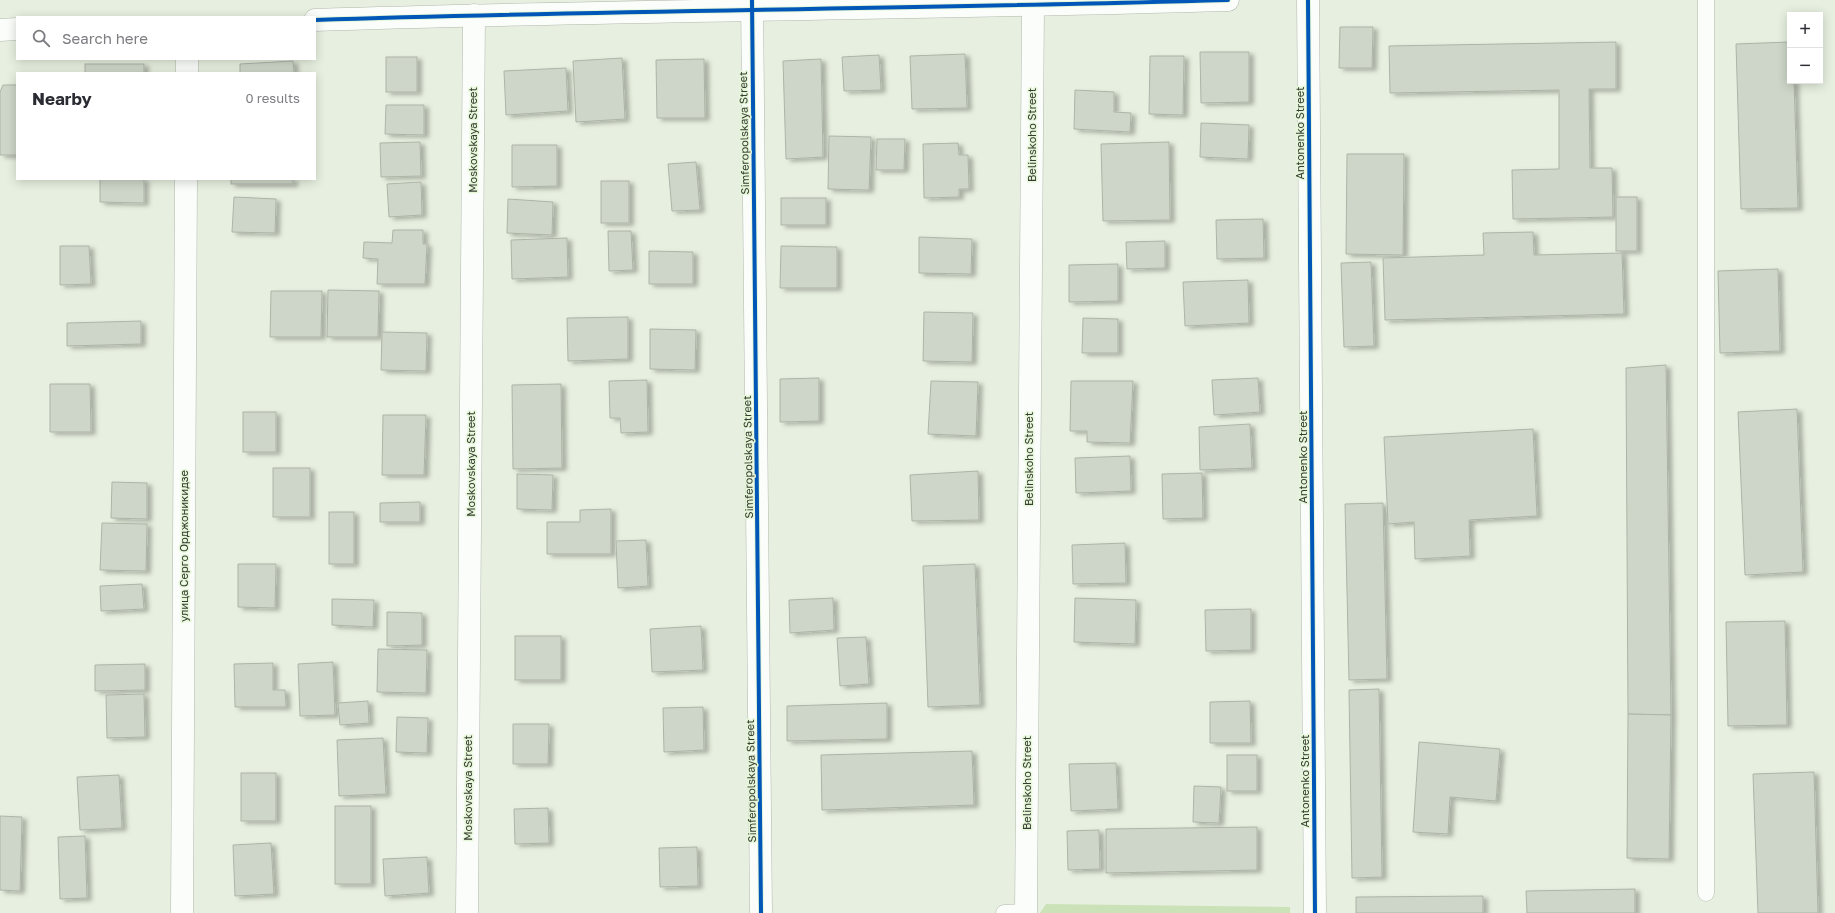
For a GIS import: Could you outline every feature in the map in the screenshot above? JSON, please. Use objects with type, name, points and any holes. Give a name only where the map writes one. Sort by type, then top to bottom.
[{"type":"street","points":[[316,20],[752,5],[1033,6],[1228,0]]},
{"type":"street","name":"Antonenko Street","points":[[1308,0],[1315,913]]},
{"type":"street","name":"Simferopolskaya Street","points":[[752,5],[761,913]]},
{"type":"street","name":"Belinskoho Street","points":[[1026,913],[1033,6]]},
{"type":"street","name":"Moskovskaya Street","points":[[467,913],[474,15]]},
{"type":"street","points":[[0,30],[16,29]]},
{"type":"street","points":[[187,60],[187,72]]},
{"type":"street","name":"улица Серго Орджоникидзе","points":[[182,913],[186,180]]},
{"type":"lane","points":[[1706,0],[1706,893]]},
{"type":"lane","points":[[1004,913],[1026,913]]},
{"type":"green space","points":[[1046,904],[1290,907],[1290,913],[1040,913]]},
{"type":"building","points":[[1340,27],[1373,27],[1372,68],[1339,68]]},
{"type":"building","points":[[1616,42],[1616,89],[1589,89],[1590,168],[1612,168],[1613,217],[1513,219],[1512,170],[1559,169],[1559,90],[1390,93],[1389,46]]},
{"type":"building","points":[[1787,42],[1787,84],[1794,84],[1798,208],[1741,209],[1736,44]]},
{"type":"building","points":[[1200,52],[1249,52],[1249,102],[1201,103]]},
{"type":"building","points":[[965,54],[967,108],[912,109],[910,56]]},
{"type":"building","points":[[879,55],[881,90],[844,91],[842,57]]},
{"type":"building","points":[[1150,56],[1184,56],[1183,115],[1149,114]]},
{"type":"building","points":[[386,57],[417,57],[417,92],[386,92]]},
{"type":"building","points":[[622,58],[625,119],[576,122],[573,61]]},
{"type":"building","points":[[704,59],[705,118],[657,118],[656,60]]},
{"type":"building","points":[[821,59],[823,157],[786,159],[783,61]]},
{"type":"building","points":[[293,61],[294,72],[240,72],[240,64]]},
{"type":"building","points":[[85,64],[144,64],[144,72],[85,72]]},
{"type":"building","points":[[566,68],[568,111],[506,115],[504,71]]},
{"type":"building","points":[[3,85],[16,85],[16,155],[0,155],[0,92]]},
{"type":"building","points":[[1075,90],[1114,92],[1114,112],[1131,113],[1130,132],[1074,129]]},
{"type":"building","points":[[386,105],[424,105],[424,135],[385,134]]},
{"type":"building","points":[[1201,123],[1249,125],[1248,159],[1200,157]]},
{"type":"building","points":[[829,136],[871,137],[869,190],[828,189]]},
{"type":"building","points":[[877,139],[905,139],[904,170],[876,170]]},
{"type":"building","points":[[420,142],[421,176],[381,177],[380,143]]},
{"type":"building","points":[[1169,142],[1170,220],[1103,221],[1101,144]]},
{"type":"building","points":[[958,143],[959,155],[968,155],[969,189],[959,189],[959,197],[924,198],[923,144]]},
{"type":"building","points":[[512,145],[557,145],[557,186],[512,187]]},
{"type":"building","points":[[1347,154],[1404,154],[1403,255],[1346,254]]},
{"type":"building","points":[[696,162],[700,210],[672,211],[668,164]]},
{"type":"building","points":[[100,180],[144,180],[144,203],[100,202]]},
{"type":"building","points":[[231,180],[293,180],[293,184],[231,184]]},
{"type":"building","points":[[601,181],[629,181],[629,223],[601,223]]},
{"type":"building","points":[[421,182],[422,215],[389,217],[387,184]]},
{"type":"building","points":[[234,197],[276,199],[275,233],[232,232]]},
{"type":"building","points":[[1616,197],[1637,197],[1637,251],[1616,251]]},
{"type":"building","points":[[781,198],[826,198],[826,225],[781,225]]},
{"type":"building","points":[[508,199],[553,202],[552,235],[507,233]]},
{"type":"building","points":[[1263,219],[1264,258],[1217,259],[1216,220]]},
{"type":"building","points":[[393,230],[423,230],[423,244],[427,244],[425,284],[377,284],[378,259],[363,258],[364,242],[392,243]]},
{"type":"building","points":[[608,231],[631,231],[633,270],[609,271]]},
{"type":"building","points":[[1533,232],[1534,255],[1622,253],[1624,314],[1385,320],[1383,258],[1484,255],[1483,233]]},
{"type":"building","points":[[919,237],[972,239],[971,274],[919,273]]},
{"type":"building","points":[[567,238],[568,277],[512,279],[511,240]]},
{"type":"building","points":[[1165,241],[1165,268],[1127,269],[1126,242]]},
{"type":"building","points":[[60,246],[89,246],[91,284],[60,285]]},
{"type":"building","points":[[781,246],[837,247],[837,288],[780,288]]},
{"type":"building","points":[[649,251],[693,252],[693,284],[649,284]]},
{"type":"building","points":[[1371,262],[1374,346],[1344,347],[1341,263]]},
{"type":"building","points":[[1118,264],[1118,301],[1069,302],[1069,265]]},
{"type":"building","points":[[1778,269],[1780,351],[1720,353],[1718,271]]},
{"type":"building","points":[[1248,280],[1249,323],[1185,326],[1183,282]]},
{"type":"building","points":[[328,290],[379,291],[378,337],[327,337]]},
{"type":"building","points":[[271,291],[322,291],[321,337],[270,337]]},
{"type":"building","points":[[924,312],[973,313],[972,362],[923,361]]},
{"type":"building","points":[[628,317],[628,359],[568,361],[567,318]]},
{"type":"building","points":[[1083,318],[1118,319],[1118,353],[1082,353]]},
{"type":"building","points":[[141,321],[141,344],[67,346],[67,323]]},
{"type":"building","points":[[650,329],[696,330],[695,370],[650,369]]},
{"type":"building","points":[[382,332],[427,333],[426,371],[381,370]]},
{"type":"building","points":[[1666,365],[1671,715],[1628,714],[1626,368]]},
{"type":"building","points":[[819,378],[819,421],[780,422],[780,379]]},
{"type":"building","points":[[1258,378],[1260,412],[1214,415],[1212,380]]},
{"type":"building","points":[[647,380],[648,432],[621,433],[620,418],[610,418],[609,381]]},
{"type":"building","points":[[931,381],[978,382],[976,436],[928,434]]},
{"type":"building","points":[[1071,381],[1133,381],[1130,443],[1087,442],[1087,431],[1070,431]]},
{"type":"building","points":[[50,384],[90,384],[91,432],[50,432]]},
{"type":"building","points":[[561,384],[562,468],[513,469],[512,385]]},
{"type":"building","points":[[1797,409],[1803,572],[1745,575],[1738,412]]},
{"type":"building","points":[[243,412],[276,412],[276,452],[243,452]]},
{"type":"building","points":[[383,415],[426,415],[424,475],[382,475]]},
{"type":"building","points":[[1250,424],[1252,468],[1200,470],[1199,427]]},
{"type":"building","points":[[1533,429],[1537,516],[1469,520],[1470,556],[1415,559],[1414,522],[1388,524],[1384,437]]},
{"type":"building","points":[[1130,456],[1131,491],[1076,493],[1075,458]]},
{"type":"building","points":[[273,468],[310,468],[310,517],[273,517]]},
{"type":"building","points":[[978,471],[979,520],[912,521],[910,475]]},
{"type":"building","points":[[1202,473],[1203,518],[1163,519],[1162,474]]},
{"type":"building","points":[[517,474],[553,475],[552,510],[517,509]]},
{"type":"building","points":[[112,482],[147,483],[147,519],[111,518]]},
{"type":"building","points":[[420,502],[420,522],[380,522],[380,503]]},
{"type":"building","points":[[1383,503],[1387,679],[1349,680],[1345,504]]},
{"type":"building","points":[[611,509],[611,554],[547,554],[547,522],[580,522],[580,510]]},
{"type":"building","points":[[329,512],[354,512],[354,564],[329,564]]},
{"type":"building","points":[[102,523],[147,524],[146,571],[100,570]]},
{"type":"building","points":[[646,540],[648,586],[618,588],[616,541]]},
{"type":"building","points":[[1125,543],[1126,583],[1073,584],[1072,545]]},
{"type":"building","points":[[238,564],[276,564],[275,608],[238,607]]},
{"type":"building","points":[[975,564],[980,705],[928,707],[923,566]]},
{"type":"building","points":[[142,584],[144,609],[101,611],[100,586]]},
{"type":"building","points":[[833,598],[834,630],[790,633],[789,600]]},
{"type":"building","points":[[1075,598],[1136,600],[1135,644],[1074,642]]},
{"type":"building","points":[[332,599],[374,600],[373,627],[332,625]]},
{"type":"building","points":[[1251,609],[1251,650],[1206,651],[1205,610]]},
{"type":"building","points":[[387,612],[422,613],[422,645],[387,646]]},
{"type":"building","points":[[1785,621],[1787,725],[1728,726],[1726,622]]},
{"type":"building","points":[[701,626],[703,670],[652,672],[650,629]]},
{"type":"building","points":[[515,636],[561,636],[561,680],[515,680]]},
{"type":"building","points":[[866,637],[869,684],[840,686],[837,638]]},
{"type":"building","points":[[378,649],[427,650],[426,693],[377,692]]},
{"type":"building","points":[[333,662],[335,715],[300,716],[298,664]]},
{"type":"building","points":[[273,663],[273,690],[285,690],[286,707],[235,707],[234,664]]},
{"type":"building","points":[[145,664],[145,690],[95,691],[95,665]]},
{"type":"building","points":[[1379,689],[1382,877],[1352,878],[1349,690]]},
{"type":"building","points":[[144,694],[145,737],[107,738],[106,695]]},
{"type":"building","points":[[368,701],[369,723],[340,725],[338,703]]},
{"type":"building","points":[[1250,701],[1251,743],[1210,743],[1210,702]]},
{"type":"building","points":[[887,703],[887,739],[787,741],[787,706]]},
{"type":"building","points":[[703,707],[704,750],[664,752],[663,708]]},
{"type":"building","points":[[1628,714],[1671,715],[1669,859],[1627,858]]},
{"type":"building","points":[[397,717],[428,718],[427,753],[396,752]]},
{"type":"building","points":[[513,724],[549,724],[548,764],[513,764]]},
{"type":"building","points":[[383,738],[386,794],[339,796],[337,740]]},
{"type":"building","points":[[1419,742],[1500,749],[1496,801],[1450,797],[1448,834],[1413,832]]},
{"type":"building","points":[[972,751],[974,805],[822,810],[821,755]]},
{"type":"building","points":[[1227,755],[1257,755],[1257,791],[1227,791]]},
{"type":"building","points":[[1116,763],[1118,809],[1071,811],[1069,764]]},
{"type":"building","points":[[1814,772],[1818,913],[1758,913],[1753,774]]},
{"type":"building","points":[[241,773],[276,773],[276,821],[241,821]]},
{"type":"building","points":[[119,775],[122,828],[80,830],[77,777]]},
{"type":"building","points":[[1194,786],[1221,787],[1219,823],[1193,822]]},
{"type":"building","points":[[335,806],[371,806],[371,884],[335,884]]},
{"type":"building","points":[[548,808],[549,843],[515,844],[514,809]]},
{"type":"building","points":[[0,816],[22,817],[20,891],[0,890]]},
{"type":"building","points":[[1257,827],[1257,870],[1106,873],[1106,829]]},
{"type":"building","points":[[1099,830],[1100,869],[1068,870],[1067,831]]},
{"type":"building","points":[[85,836],[87,898],[60,899],[58,837]]},
{"type":"building","points":[[271,843],[274,894],[235,896],[233,845]]},
{"type":"building","points":[[697,847],[698,886],[660,887],[659,848]]},
{"type":"building","points":[[427,857],[429,893],[385,896],[383,859]]},
{"type":"building","points":[[1635,889],[1635,913],[1527,913],[1526,891]]},
{"type":"building","points":[[1483,896],[1483,913],[1356,913],[1356,897]]},
{"type":"cycle path","points":[[752,0],[761,913]]},
{"type":"cycle path","points":[[316,20],[1228,0]]},
{"type":"cycle path","points":[[1308,0],[1315,913]]}]
